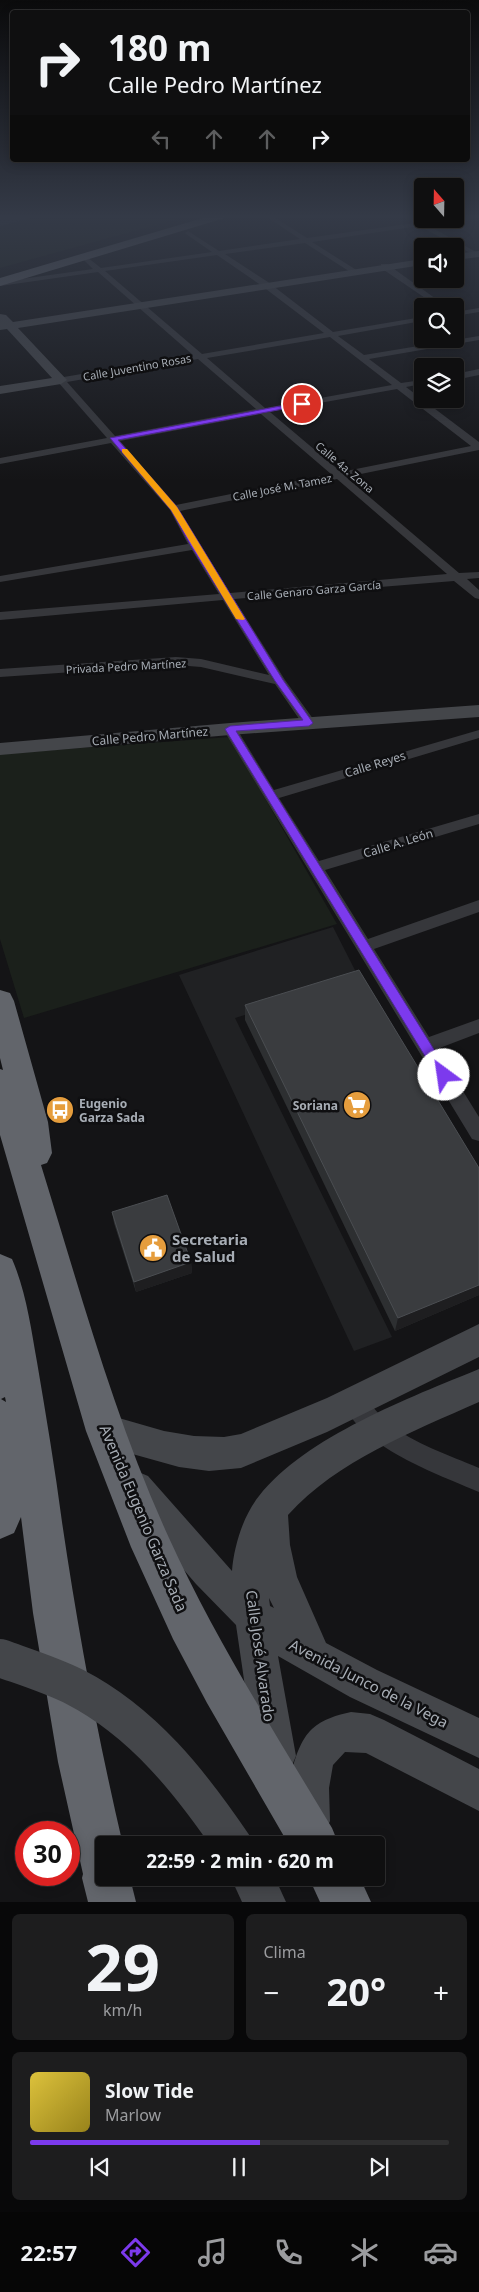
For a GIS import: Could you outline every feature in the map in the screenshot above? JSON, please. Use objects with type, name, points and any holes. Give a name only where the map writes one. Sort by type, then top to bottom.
[{"type":"highway","points":[[0,1001],[16,1054],[36,1139],[36,1166],[33,1189]]},
{"type":"highway","name":"Avenida Eugenio Garza Sada","points":[[0,1082],[113,1450],[172,1591],[220,1682],[280,1781],[310,1836]]},
{"type":"highway","points":[[0,1271],[15,1341],[32,1438],[54,1613],[81,1762],[97,1836]]},
{"type":"highway","points":[[0,1380],[15,1341]]},
{"type":"highway","points":[[0,1418],[9,1473],[4,1512],[0,1519]]},
{"type":"highway","points":[[108,1886],[112,1902]]},
{"type":"highway","name":"Avenida Eugenio Garza Sada","points":[[338,1886],[347,1902]]},
{"type":"street","points":[[5,322],[140,304]]},
{"type":"street","name":"Calle 4a. Zona","points":[[140,304],[479,596]]},
{"type":"street","points":[[291,304],[479,447]]},
{"type":"street","points":[[464,312],[479,310]]},
{"type":"street","name":"Calle Juventino Rosas","points":[[0,390],[414,320]]},
{"type":"street","points":[[5,322],[113,438],[174,509],[279,681],[309,723]]},
{"type":"street","points":[[362,358],[479,338]]},
{"type":"street","points":[[464,375],[479,372]]},
{"type":"street","points":[[0,461],[262,410],[414,384]]},
{"type":"street","name":"Calle José M. Tamez","points":[[174,509],[479,447]]},
{"type":"street","points":[[0,579],[195,546]]},
{"type":"street","name":"Calle Genaro Garza García","points":[[0,616],[479,575]]},
{"type":"street","name":"Privada Pedro Martínez","points":[[0,673],[176,661],[201,663],[279,681]]},
{"type":"street","name":"Calle Pedro Martínez","points":[[0,749],[230,729],[479,711]]},
{"type":"street","points":[[230,729],[479,1133]]},
{"type":"street","name":"Calle Reyes","points":[[272,795],[479,734]]},
{"type":"street","name":"Calle A. León","points":[[316,867],[479,819]]},
{"type":"street","points":[[365,946],[479,906]]},
{"type":"street","points":[[426,1046],[479,1026]]},
{"type":"street","points":[[113,1450],[168,1449],[198,1454],[226,1454],[262,1444],[354,1403],[479,1340]]},
{"type":"street","name":"Calle José Alvarado","points":[[280,1781],[253,1616],[251,1561],[256,1538],[270,1509],[289,1488],[312,1470],[380,1431],[479,1385]]},
{"type":"street","points":[[354,1403],[380,1431],[405,1447],[479,1480]]},
{"type":"street","name":"Avenida Junco de la Vega","points":[[113,1450],[229,1592],[253,1616],[284,1639],[312,1656],[404,1703],[479,1738]]},
{"type":"street","points":[[270,1509],[272,1545],[279,1578],[312,1656]]},
{"type":"street","points":[[0,1658],[84,1692],[148,1738],[178,1769],[210,1810],[227,1836]]},
{"type":"street","points":[[316,1836],[308,1803],[312,1764],[321,1748],[332,1737],[344,1731],[356,1730],[370,1734],[479,1791]]},
{"type":"street","points":[[256,1886],[265,1902]]},
{"type":"shaded area","points":[[230,737],[337,924],[24,1018],[0,939],[0,754]]},
{"type":"shaded area","points":[[333,927],[360,980],[235,1018],[392,1337],[354,1351],[179,975]]},
{"type":"building","name":"Soriana","points":[[359,970],[479,1168],[479,1285],[398,1318],[245,1005]]},
{"type":"building","name":"Secretaria de Salud","points":[[167,1195],[191,1262],[134,1282],[112,1212]]},
{"type":"slow traffic","points":[[124,451],[174,509],[240,619]]},
{"type":"place","name":"Soriana","points":[[357,1105]]},
{"type":"place","name":"Eugenio Garza Sada","points":[[60,1110]]},
{"type":"place","name":"Secretaria de Salud","points":[[153,1248]]},
{"type":"route","points":[[302,404],[113,438],[174,509],[279,681],[309,723],[230,729],[444,1075]]}]
